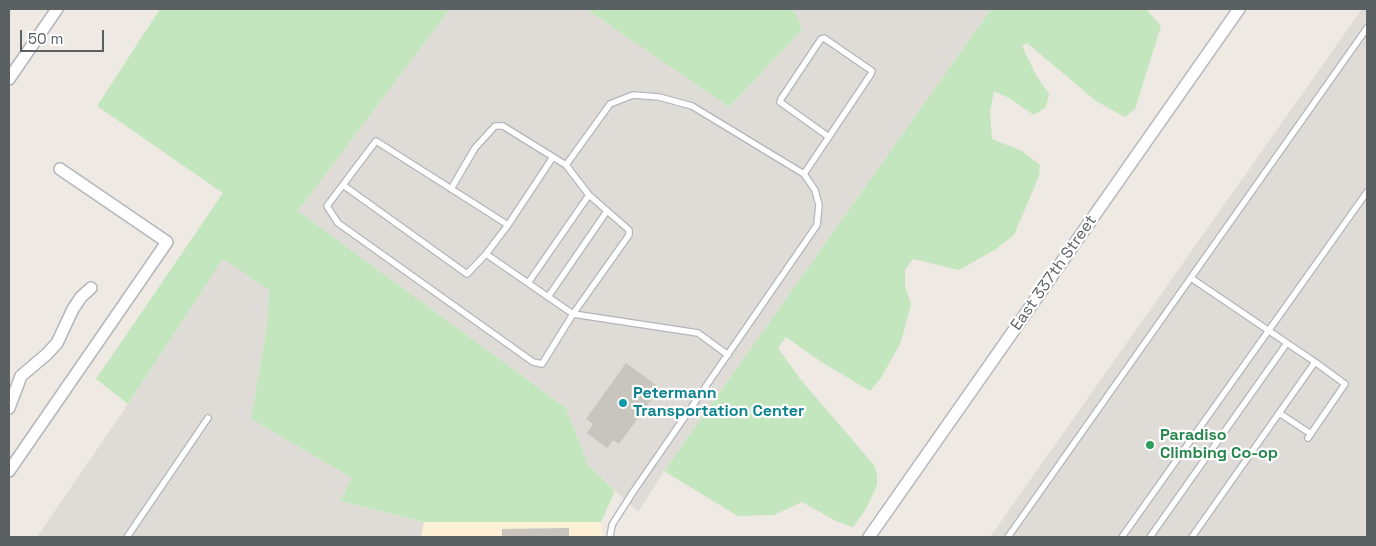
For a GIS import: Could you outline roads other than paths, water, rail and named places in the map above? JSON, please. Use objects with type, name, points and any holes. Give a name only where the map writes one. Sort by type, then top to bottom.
[{"type":"street","points":[[9,79],[58,9]]},
{"type":"street","name":"East 337th Street","points":[[869,537],[1239,9]]},
{"type":"street","points":[[9,471],[167,242],[60,168]]},
{"type":"street","points":[[9,408],[21,376],[57,343],[73,308],[80,297],[91,288]]},
{"type":"lane","points":[[1008,537],[1367,28]]},
{"type":"lane","points":[[804,174],[829,137],[872,71],[824,38],[821,39],[780,102],[829,137]]},
{"type":"lane","points":[[566,165],[610,104],[633,95],[658,97],[692,106],[804,174],[815,190],[819,204],[817,225],[633,492],[612,525],[610,537]]},
{"type":"lane","points":[[451,189],[475,148],[495,126],[503,126],[566,165],[589,194],[629,230],[629,235],[573,314],[542,364],[533,362],[338,223],[327,206],[376,141],[451,189],[508,225]]},
{"type":"lane","points":[[343,185],[467,274],[486,254],[508,225],[552,157]]},
{"type":"lane","points":[[1122,537],[1367,192]]},
{"type":"lane","points":[[528,283],[589,194]]},
{"type":"lane","points":[[548,297],[607,211]]},
{"type":"lane","points":[[486,254],[573,314],[698,334],[728,354]]},
{"type":"lane","points":[[1191,278],[1345,384],[1309,436],[1279,413]]},
{"type":"lane","points":[[1150,537],[1287,343]]},
{"type":"lane","points":[[1192,537],[1315,362]]},
{"type":"lane","points":[[127,537],[208,418]]},
{"type":"place","name":"Petermann Transportation Center","points":[[623,403]]},
{"type":"place","name":"Paradiso Climbing Co-op","points":[[1150,445]]}]
